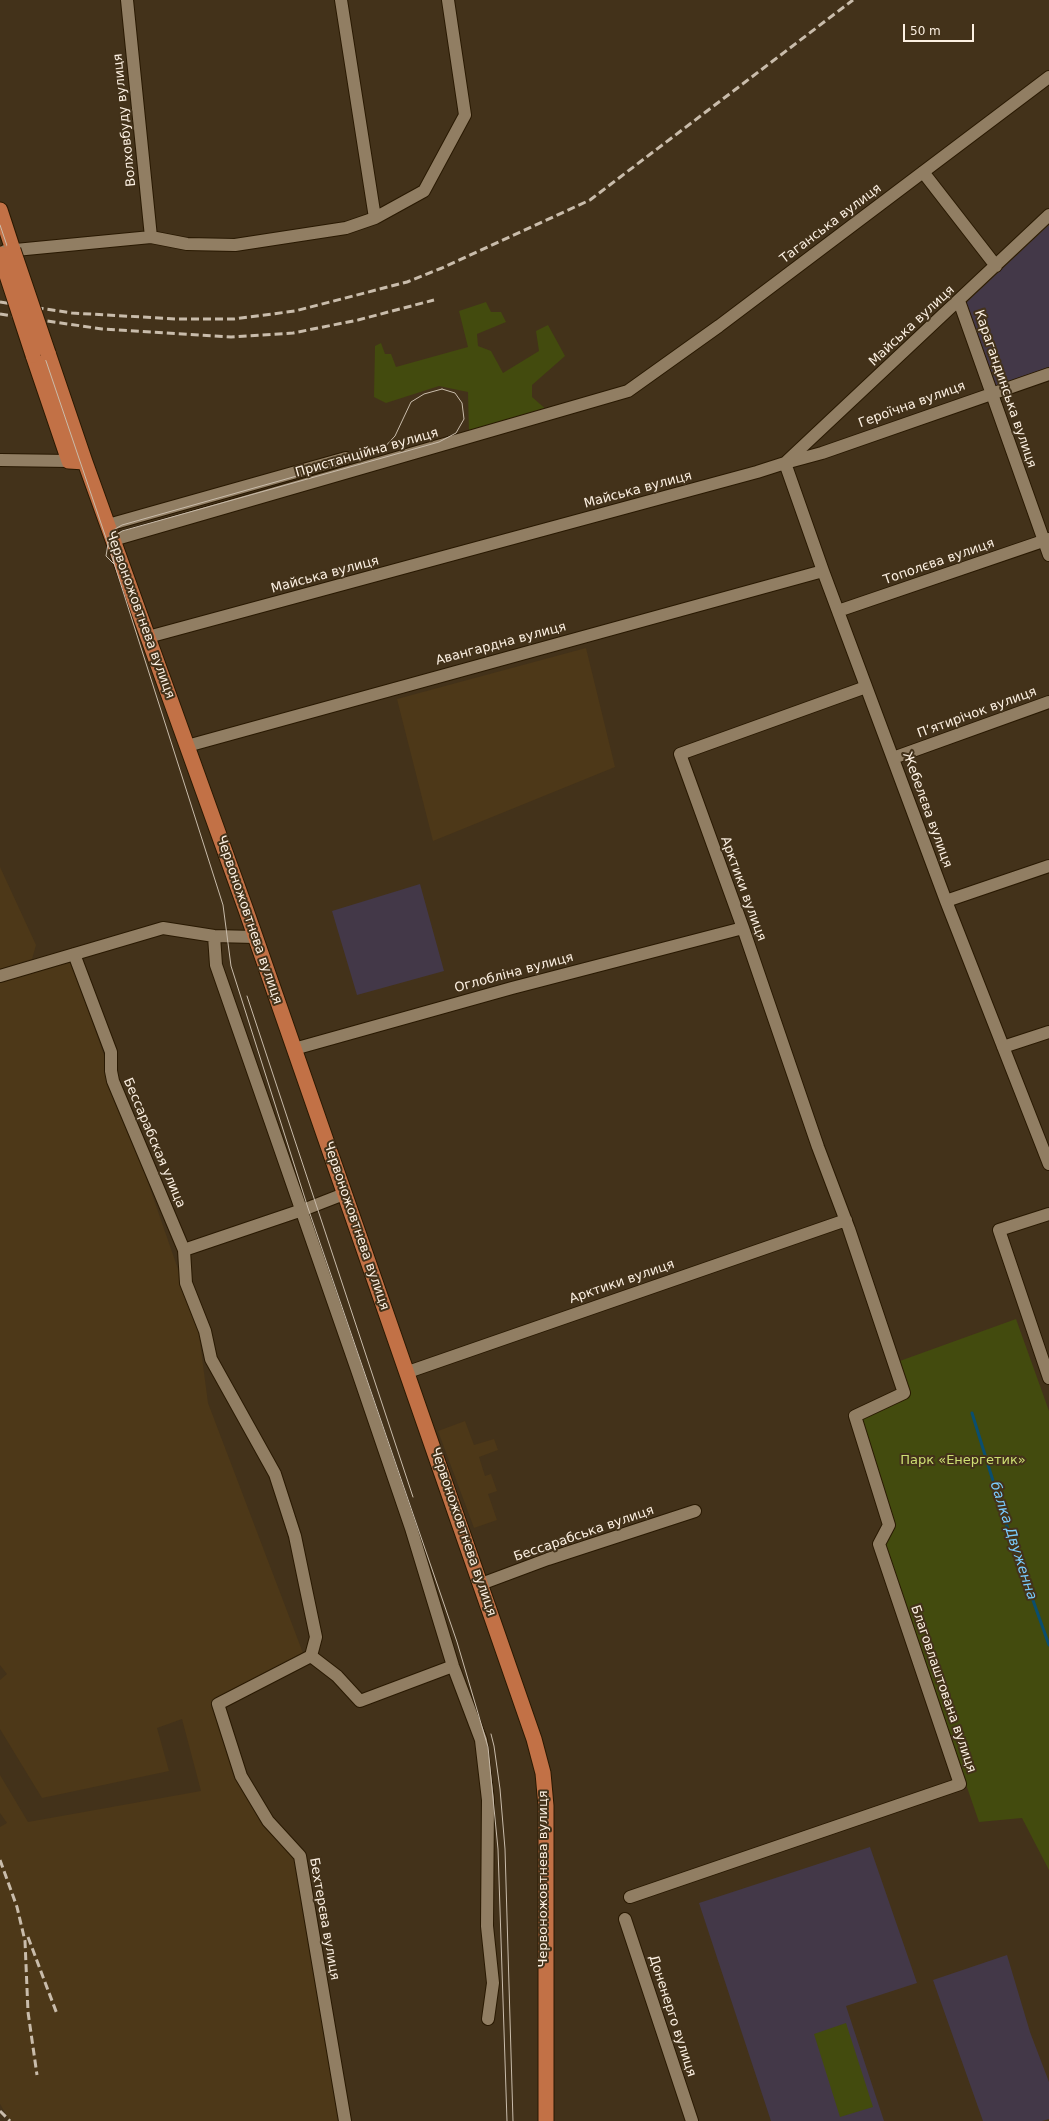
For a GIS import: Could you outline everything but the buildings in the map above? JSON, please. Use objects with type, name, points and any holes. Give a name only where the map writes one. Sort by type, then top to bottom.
[{"type":"main road","points":[[0,210],[4,252],[40,354],[69,461],[85,462]]},
{"type":"main road","name":"Червоножовтнева вулиця","points":[[40,354],[85,462],[187,746],[408,1372],[534,1739],[543,1774],[546,1806],[546,2121]]},
{"type":"street","name":"Волховбуду вулиця","points":[[127,0],[151,237]]},
{"type":"street","points":[[341,0],[376,218]]},
{"type":"street","points":[[4,252],[151,237],[187,244],[235,245],[346,228],[376,218],[424,191],[465,115],[448,0]]},
{"type":"street","name":"Таганська вулиця","points":[[628,391],[719,326],[1049,77]]},
{"type":"street","points":[[923,172],[996,266]]},
{"type":"street","name":"Майська вулиця","points":[[148,637],[757,472],[785,463],[1049,216]]},
{"type":"street","name":"Карагандинська вулиця","points":[[959,301],[990,392],[1046,540],[1049,555]]},
{"type":"street","name":"Героїчна вулиця","points":[[785,463],[822,453],[990,392],[1049,374]]},
{"type":"street","name":"Пристанційна вулиця","points":[[113,540],[628,391]]},
{"type":"street","name":"Пристанційна вулиця","points":[[108,525],[346,458]]},
{"type":"street","points":[[0,460],[69,461]]},
{"type":"street","name":"Жебелєва вулиця","points":[[785,463],[823,571],[946,901],[1049,1164]]},
{"type":"street","name":"Тополєва вулиця","points":[[838,611],[1046,540]]},
{"type":"street","name":"Авангардна вулиця","points":[[187,746],[823,571]]},
{"type":"street","name":"Арктики вулиця","points":[[866,687],[680,754],[743,928],[818,1147],[846,1220],[904,1393]]},
{"type":"street","name":"П’ятирічок вулиця","points":[[893,758],[1049,702]]},
{"type":"street","points":[[946,901],[1049,866]]},
{"type":"street","points":[[0,976],[163,928],[214,936],[255,937]]},
{"type":"street","name":"Оглобліна вулиця","points":[[294,1049],[519,986],[743,928]]},
{"type":"street","points":[[214,936],[216,965],[411,1528],[453,1666],[481,1740],[488,1800],[487,1926],[493,1983],[488,2019]]},
{"type":"street","name":"Бессарабская улица","points":[[74,954],[112,1052],[111,1071],[113,1081],[184,1250]]},
{"type":"street","points":[[1003,1048],[1049,1032]]},
{"type":"street","points":[[344,1194],[302,1210],[184,1250],[186,1283],[205,1332],[211,1359],[275,1474],[295,1536],[316,1637],[311,1656],[337,1676],[360,1701],[453,1666]]},
{"type":"street","points":[[1049,1214],[1000,1230],[1049,1378]]},
{"type":"street","name":"Арктики вулиця","points":[[408,1372],[846,1220]]},
{"type":"street","name":"Благовлаштована вулиця","points":[[630,1897],[960,1784],[879,1544],[889,1525],[855,1416],[904,1393]]},
{"type":"street","name":"Бессарабська вулиця","points":[[481,1584],[548,1559],[695,1511]]},
{"type":"street","name":"Бехтерєва вулиця","points":[[311,1656],[218,1704],[241,1776],[268,1821],[300,1856],[345,2121]]},
{"type":"street","name":"Доненерго вулиця","points":[[625,1919],[692,2121]]},
{"type":"shaded area","points":[[1049,225],[1049,367],[994,386],[965,304]]},
{"type":"shaded area","points":[[586,648],[615,767],[433,841],[397,699]]},
{"type":"shaded area","points":[[0,867],[36,945],[32,959],[0,969]]},
{"type":"shaded area","points":[[420,884],[444,971],[357,995],[332,911]]},
{"type":"shaded area","points":[[71,960],[198,1327],[208,1403],[306,1661],[225,1704],[213,1708],[237,1779],[262,1825],[296,1859],[340,2121],[10,2121],[0,2104],[0,1827],[7,1823],[0,1813],[0,1775],[28,1822],[201,1791],[182,1719],[157,1728],[169,1771],[42,1798],[0,1729],[0,1680],[7,1674],[0,1665],[0,981]]},
{"type":"shaded area","points":[[465,1421],[474,1445],[494,1439],[498,1450],[479,1457],[485,1476],[491,1474],[497,1491],[488,1494],[497,1520],[474,1528],[438,1431]]},
{"type":"shaded area","points":[[870,1847],[917,1983],[846,2006],[884,2121],[771,2121],[699,1903]]},
{"type":"shaded area","points":[[1007,1955],[1030,2032],[1049,2082],[1049,2119],[1042,2121],[983,2121],[933,1980]]},
{"type":"green space","points":[[486,302],[491,312],[501,312],[506,322],[477,334],[478,346],[491,351],[503,373],[539,351],[536,331],[548,325],[565,356],[532,385],[532,397],[548,411],[469,433],[468,392],[439,386],[386,403],[374,397],[375,346],[381,343],[385,354],[391,354],[396,367],[468,347],[459,311]]},
{"type":"green space","name":"Парк «Енергетик»","points":[[1016,1319],[1049,1411],[1049,1870],[1022,1818],[979,1822],[883,1544],[892,1526],[858,1417],[907,1394],[897,1362]]},
{"type":"green space","points":[[846,2023],[873,2107],[840,2117],[814,2034]]},
{"type":"waterway","name":"балка Двуженна","points":[[972,1413],[1011,1539],[1049,1645]]},
{"type":"tram line","points":[[0,225],[107,541],[223,905],[231,966],[308,1208],[457,1642],[488,1747],[498,1849],[507,2121]]},
{"type":"tram line","points":[[442,389],[455,393],[462,403],[464,419],[456,433],[439,442],[122,531],[112,538],[114,564],[106,556],[110,532],[122,525],[379,453],[395,436],[411,402],[424,394],[442,389]]},
{"type":"tram line","points":[[247,996],[413,1497]]},
{"type":"tram line","points":[[491,1734],[500,1789],[505,1849],[513,2121]]},
{"type":"railway","points":[[0,302],[72,313],[177,319],[234,319],[295,311],[407,282],[442,268],[590,200],[853,0]]},
{"type":"railway","points":[[0,314],[102,329],[231,337],[293,333],[358,320],[434,300]]},
{"type":"railway","points":[[0,1860],[17,1907],[25,1941],[28,2012],[37,2075]]},
{"type":"railway","points":[[28,1937],[57,2014]]},
{"type":"railway","points":[[0,2111],[10,2121]]}]
